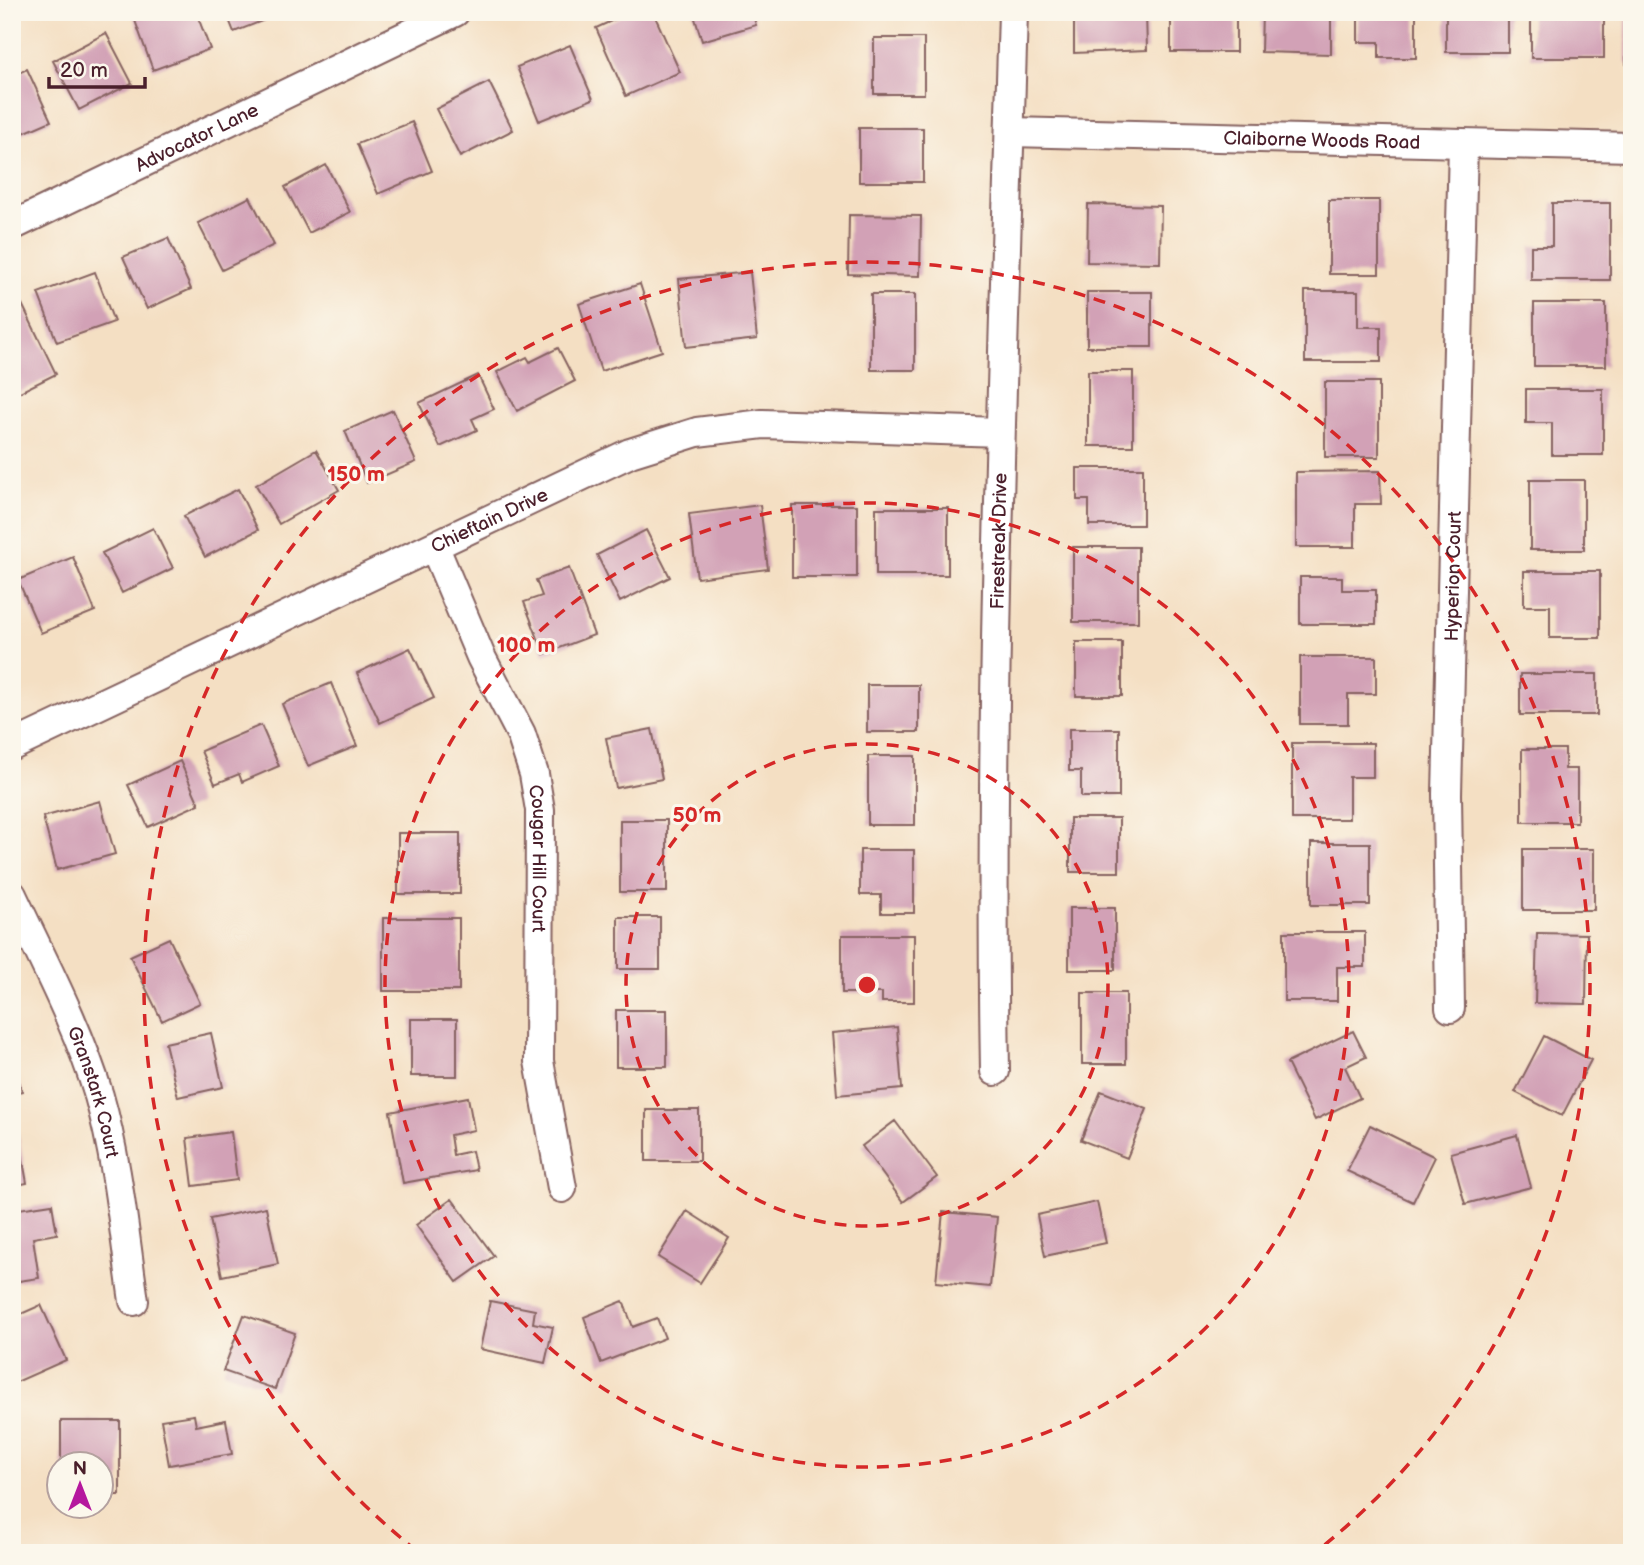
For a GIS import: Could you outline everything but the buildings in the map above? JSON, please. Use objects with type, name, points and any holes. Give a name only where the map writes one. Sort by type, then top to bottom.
[{"type":"street","name":"Advocator Lane","points":[[12,226],[455,12]]},
{"type":"street","name":"Firestreak Drive","points":[[995,1071],[993,930],[1000,432],[1013,12]]},
{"type":"street","name":"Claiborne Woods Road","points":[[1010,132],[1632,147]]},
{"type":"street","name":"Hyperion Court","points":[[1450,1008],[1447,794],[1463,144]]},
{"type":"street","name":"Chieftain Drive","points":[[12,746],[435,548],[630,453],[697,432],[763,424],[1000,432]]},
{"type":"street","name":"Cougar Hill Court","points":[[435,548],[481,657],[521,734],[534,774],[540,810],[539,1061],[562,1188]]},
{"type":"street","name":"Granstark Court","points":[[12,895],[81,1043],[99,1098],[120,1200],[134,1301]]}]
